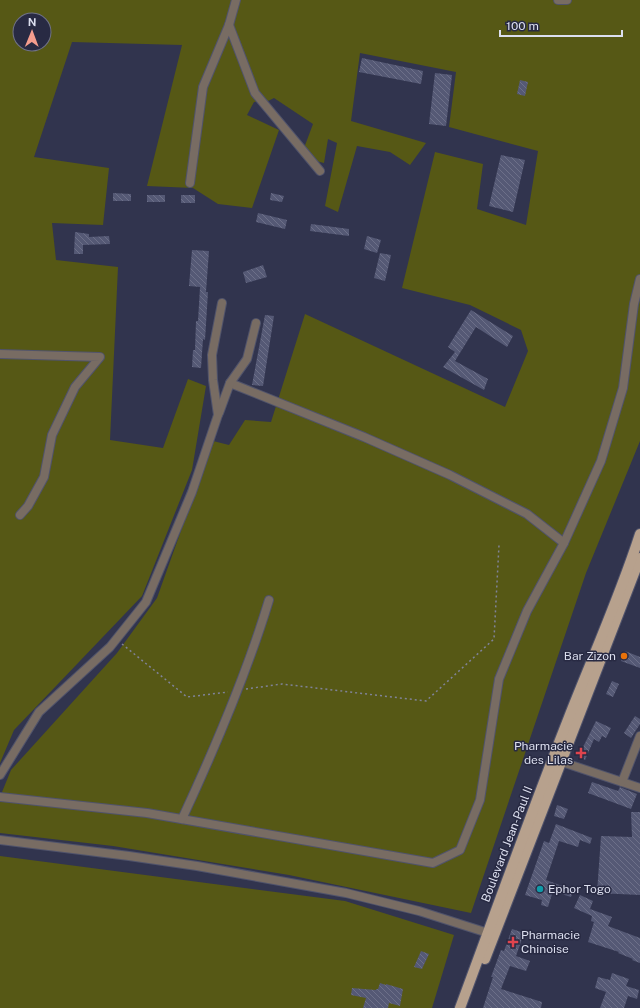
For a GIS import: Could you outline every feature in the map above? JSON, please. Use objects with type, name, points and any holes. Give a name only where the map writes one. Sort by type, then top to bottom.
[{"type":"main road","name":"Boulevard Jean-Paul II","points":[[460,1008],[496,907],[640,534]]},
{"type":"main road","name":"Boulevard Jean-Paul II","points":[[467,1008],[562,762],[637,576],[640,558]]},
{"type":"street","points":[[190,183],[203,87],[229,25],[236,0]]},
{"type":"street","points":[[558,0],[567,0]]},
{"type":"street","points":[[229,25],[255,93],[320,171]]},
{"type":"street","points":[[0,797],[148,813],[433,863],[460,850],[480,800],[499,679],[527,611],[564,543],[601,461],[620,395],[634,304],[640,279]]},
{"type":"street","points":[[218,416],[213,380],[212,355],[222,303]]},
{"type":"street","points":[[0,775],[39,712],[110,647],[146,602],[192,492],[230,383],[247,359],[256,324]]},
{"type":"street","points":[[0,354],[100,357],[75,387],[52,436],[44,477],[28,506],[20,515]]},
{"type":"street","points":[[230,383],[364,437],[450,475],[527,514],[564,543]]},
{"type":"street","points":[[182,819],[204,772],[238,690],[256,642],[269,600]]},
{"type":"street","points":[[622,782],[640,736]]},
{"type":"street","points":[[562,762],[640,788]]},
{"type":"street","points":[[0,840],[144,858],[346,893],[419,911],[488,933]]},
{"type":"path","points":[[116,640],[187,697],[282,684],[426,701],[494,639],[499,545]]},
{"type":"shaded area","points":[[0,0],[640,0],[640,441],[586,573],[471,913],[289,875],[113,846],[0,833],[0,797],[11,770],[117,653],[157,598],[213,441],[229,445],[245,420],[271,422],[305,314],[505,407],[528,351],[521,330],[470,305],[402,288],[435,152],[483,164],[477,209],[526,225],[538,151],[449,127],[456,72],[360,53],[351,121],[426,143],[410,165],[390,152],[357,146],[338,212],[325,206],[337,143],[328,139],[324,163],[316,161],[304,148],[313,124],[274,98],[268,101],[254,102],[247,115],[279,130],[252,208],[218,204],[193,188],[147,186],[182,45],[72,42],[34,157],[109,168],[103,225],[52,223],[56,260],[118,267],[110,440],[163,448],[188,379],[206,386],[192,470],[142,596],[14,730],[0,763]]},
{"type":"shaded area","points":[[0,856],[345,901],[454,935],[432,1008],[0,1008]]},
{"type":"building","points":[[362,58],[423,71],[421,84],[359,72]]},
{"type":"building","points":[[435,73],[452,75],[446,126],[429,124]]},
{"type":"building","points":[[520,80],[528,82],[525,96],[517,94]]},
{"type":"building","points":[[501,155],[525,160],[513,212],[489,206]]},
{"type":"building","points":[[113,193],[131,194],[131,201],[113,201]]},
{"type":"building","points":[[271,193],[284,196],[282,202],[270,200]]},
{"type":"building","points":[[147,195],[165,195],[165,202],[147,202]]},
{"type":"building","points":[[181,195],[195,195],[195,203],[181,203]]},
{"type":"building","points":[[258,213],[287,220],[285,229],[256,222]]},
{"type":"building","points":[[311,224],[349,229],[349,236],[310,231]]},
{"type":"building","points":[[75,232],[89,234],[89,237],[109,236],[110,244],[83,245],[83,254],[74,254]]},
{"type":"building","points":[[367,236],[381,240],[377,253],[364,249]]},
{"type":"building","points":[[192,250],[209,251],[205,340],[203,339],[201,368],[192,367],[193,350],[195,350],[196,321],[198,321],[200,287],[189,286]]},
{"type":"building","points":[[380,253],[391,255],[385,281],[374,278]]},
{"type":"building","points":[[263,265],[267,277],[246,283],[243,272]]},
{"type":"building","points":[[471,310],[513,336],[507,347],[476,327],[455,361],[488,379],[484,390],[443,367],[455,352],[448,347]]},
{"type":"building","points":[[265,315],[274,316],[263,386],[252,385]]},
{"type":"building","points":[[625,651],[640,657],[640,668],[621,661]]},
{"type":"building","points":[[612,681],[619,684],[613,697],[606,694]]},
{"type":"building","points":[[635,716],[640,719],[640,724],[631,738],[624,733]]},
{"type":"building","points":[[596,721],[611,728],[606,738],[602,736],[599,742],[594,739],[585,760],[578,757]]},
{"type":"building","points":[[592,782],[618,791],[620,787],[637,794],[631,809],[588,793]]},
{"type":"building","points":[[557,805],[568,809],[564,819],[554,816]]},
{"type":"building","points":[[631,812],[640,812],[640,895],[597,893],[601,836],[632,837]]},
{"type":"building","points":[[556,824],[592,838],[590,844],[580,840],[578,847],[559,841],[546,880],[573,890],[571,897],[553,891],[548,907],[541,905],[542,900],[525,895],[544,841],[549,843]]},
{"type":"building","points":[[580,895],[593,901],[590,909],[612,917],[608,926],[640,938],[640,963],[618,953],[619,952],[588,942],[594,922],[591,921],[592,916],[574,908]]},
{"type":"building","points":[[512,929],[524,933],[516,956],[530,961],[526,971],[510,966],[501,989],[542,1002],[541,1008],[483,1008],[493,977],[491,977],[501,950],[504,951]]},
{"type":"building","points":[[421,951],[429,954],[422,969],[414,967]]},
{"type":"building","points":[[612,973],[629,979],[626,986],[639,990],[637,999],[628,996],[624,1008],[600,1008],[606,992],[595,988],[598,977],[610,980]]},
{"type":"building","points":[[380,983],[403,989],[400,1006],[389,1003],[388,1008],[363,1008],[366,998],[351,995],[352,988],[376,990],[378,989]]},
{"type":"place","name":"Bar Zizon","points":[[624,656]]},
{"type":"place","name":"Pharmacie des Lilas","points":[[581,753]]},
{"type":"place","name":"Ephor Togo","points":[[540,889]]},
{"type":"place","name":"Pharmacie Chinoise","points":[[513,942]]}]
